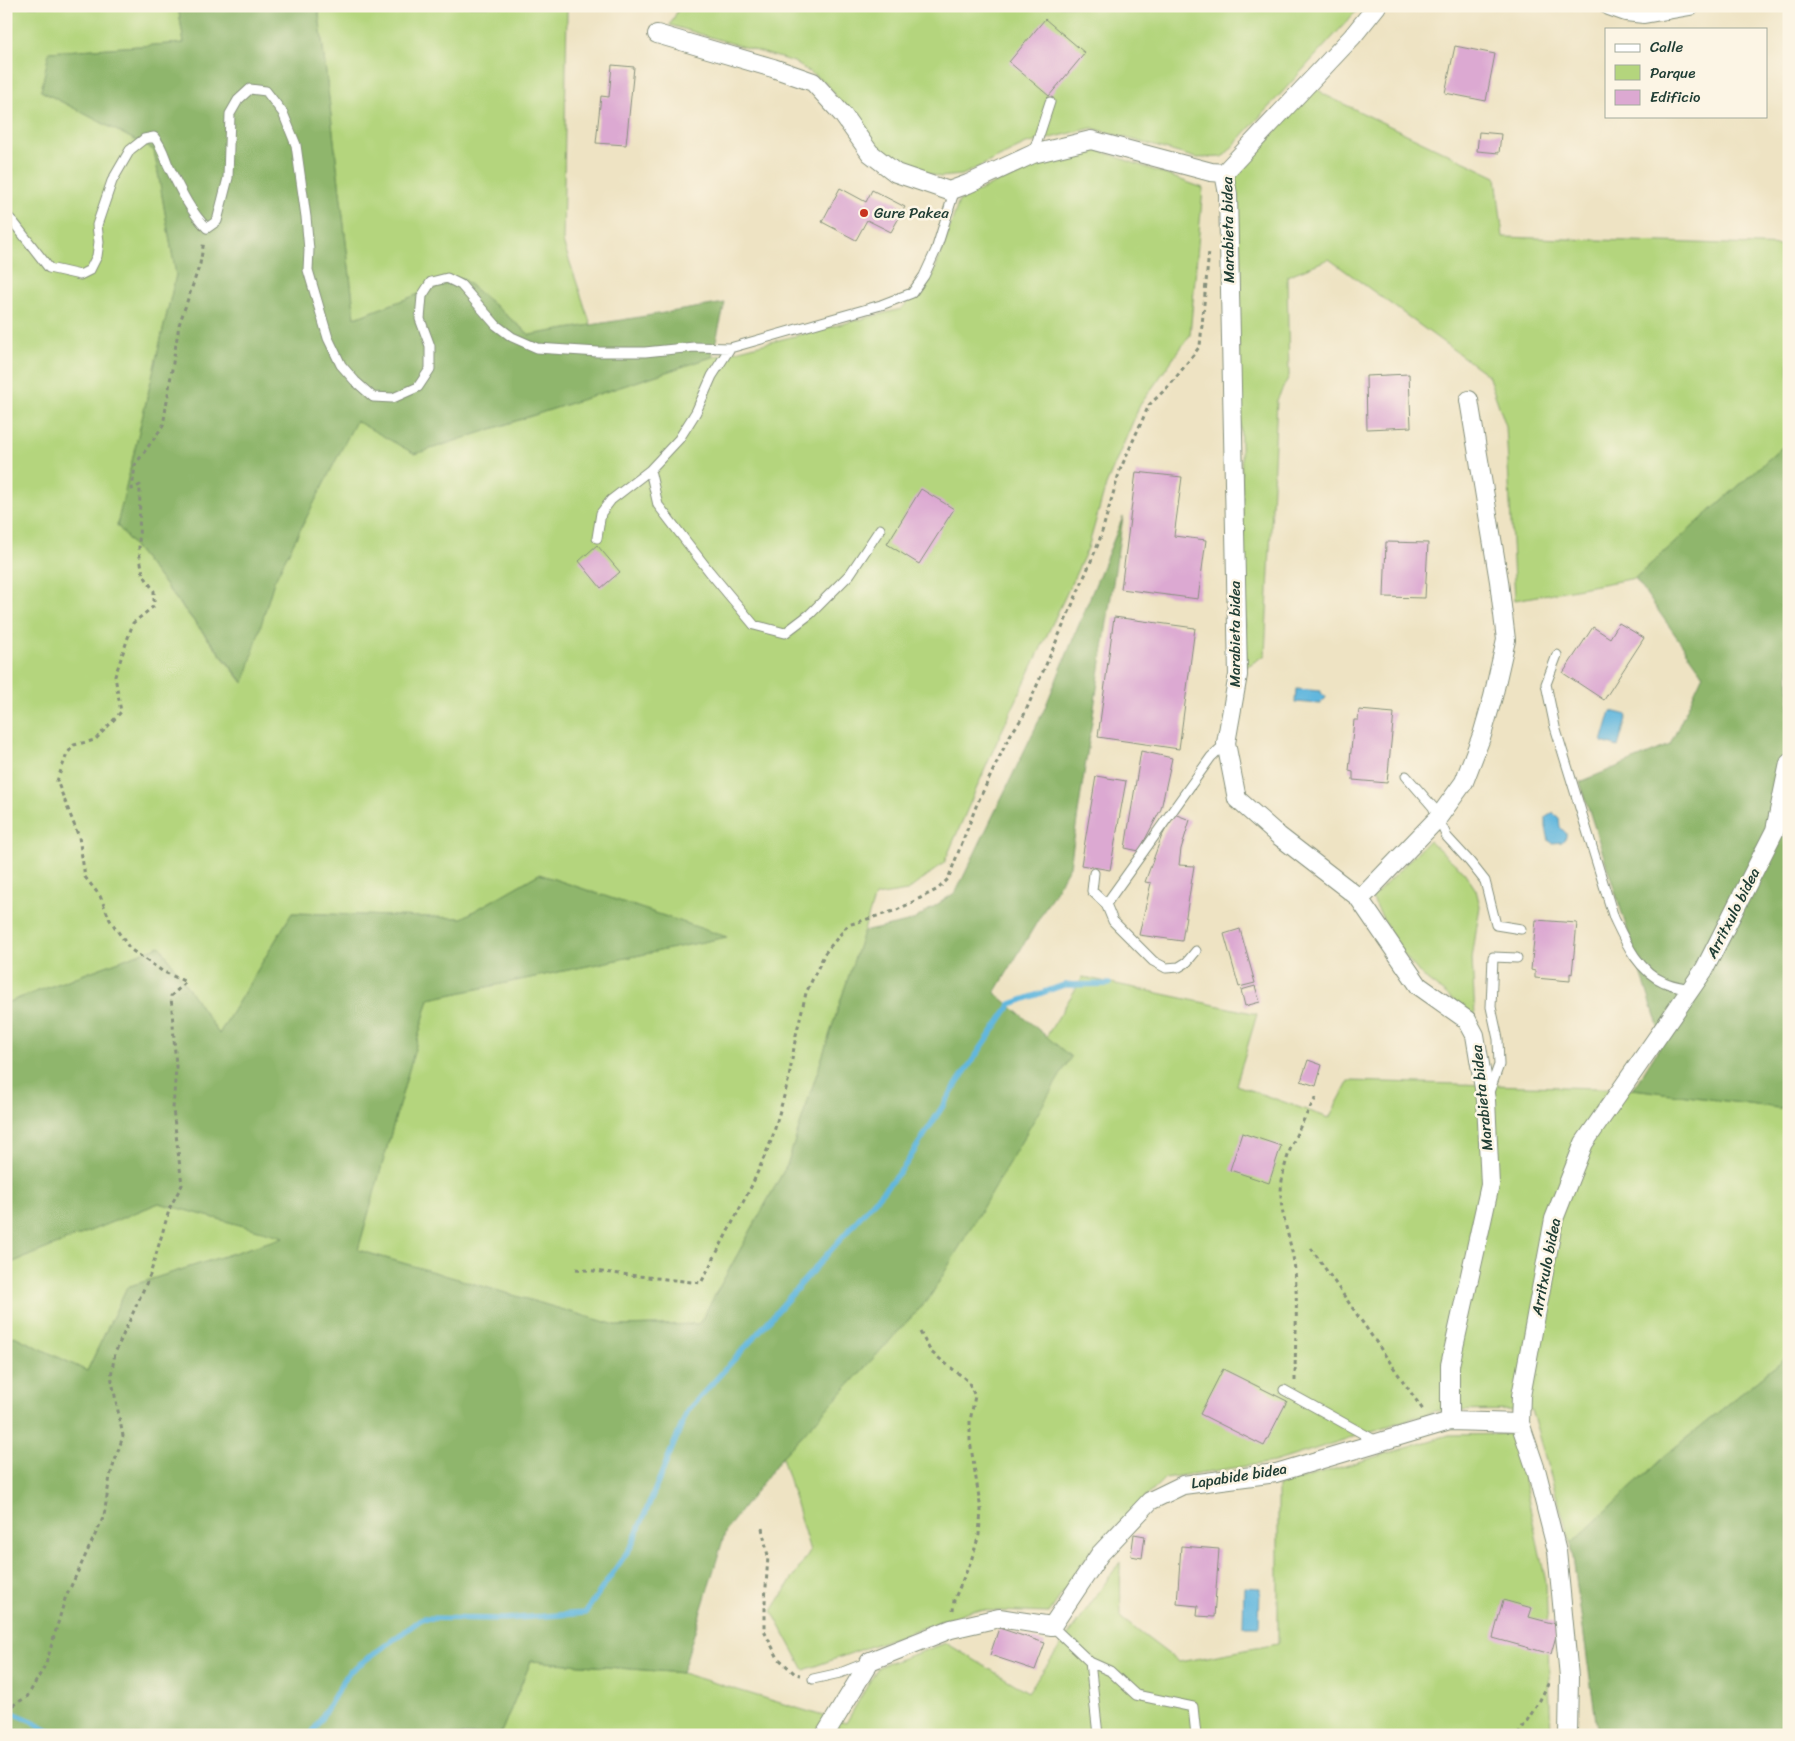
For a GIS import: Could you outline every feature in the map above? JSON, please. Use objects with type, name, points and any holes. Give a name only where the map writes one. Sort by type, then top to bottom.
[{"type":"street","name":"Marabieta bidea","points":[[1377,6],[1352,37],[1224,172],[1228,194],[1238,675],[1226,743],[1237,798],[1279,836],[1358,897],[1419,986],[1467,1020],[1475,1035],[1486,1100],[1490,1185],[1450,1365],[1441,1423]]},
{"type":"street","points":[[1609,6],[1626,12],[1644,14],[1690,6]]},
{"type":"street","points":[[657,34],[774,68],[813,82],[843,115],[870,153],[896,173],[949,191],[1033,154],[1091,140],[1212,172],[1224,172]]},
{"type":"street","points":[[1358,897],[1366,893],[1438,818],[1464,782],[1482,735],[1506,640],[1500,590],[1469,400]]},
{"type":"street","name":"Arritxulo bidea","points":[[1568,1735],[1569,1677],[1557,1552],[1537,1473],[1520,1423],[1521,1396],[1554,1219],[1584,1142],[1704,970],[1775,830],[1789,764]]},
{"type":"street","name":"Lapabide bidea","points":[[1052,1626],[1100,1554],[1150,1501],[1183,1485],[1276,1473],[1441,1423],[1520,1423]]},
{"type":"street","points":[[825,1735],[870,1661],[960,1627],[999,1618],[1052,1626]]},
{"type":"lane","points":[[6,215],[48,268],[80,275],[90,270],[97,256],[99,242],[96,226],[112,181],[130,150],[144,138],[154,137],[161,145],[171,171],[195,217],[207,228],[217,221],[228,178],[230,114],[238,100],[250,90],[266,91],[283,113],[296,145],[306,217],[309,250],[308,270],[328,338],[341,365],[372,397],[393,398],[418,386],[430,369],[430,346],[420,319],[422,296],[431,282],[447,278],[461,285],[496,325],[512,337],[537,348],[598,352],[645,352],[694,347],[730,348],[881,305],[912,293],[924,276],[936,250],[955,189]]},
{"type":"lane","points":[[1033,154],[1050,102]]},
{"type":"lane","points":[[597,538],[602,513],[611,500],[650,470],[679,439],[696,412],[712,376],[730,348]]},
{"type":"lane","points":[[650,470],[658,505],[709,571],[754,625],[785,633],[810,614],[850,574],[880,529]]},
{"type":"lane","points":[[1558,655],[1546,684],[1555,726],[1614,918],[1628,946],[1646,969],[1663,982],[1691,989]]},
{"type":"lane","points":[[1106,904],[1211,757],[1226,743]]},
{"type":"lane","points":[[1406,776],[1432,807],[1447,837],[1485,881],[1496,924],[1521,929]]},
{"type":"lane","points":[[1094,873],[1092,891],[1106,904],[1114,921],[1153,961],[1166,968],[1179,967],[1187,962],[1196,951]]},
{"type":"lane","points":[[1486,1100],[1499,1065],[1498,1039],[1491,1007],[1494,957],[1517,958]]},
{"type":"lane","points":[[1284,1390],[1378,1442]]},
{"type":"lane","points":[[1052,1626],[1090,1662],[1110,1671],[1136,1694],[1193,1707],[1196,1735]]},
{"type":"lane","points":[[813,1679],[840,1673],[870,1661]]},
{"type":"lane","points":[[1090,1662],[1098,1735]]},
{"type":"path","points":[[8,1735],[8,1708],[26,1697],[46,1664],[65,1599],[104,1516],[110,1476],[123,1436],[111,1376],[116,1353],[150,1275],[170,1207],[182,1185],[173,1109],[176,1067],[171,996],[186,982],[162,971],[130,949],[110,920],[100,896],[85,877],[79,837],[57,781],[67,754],[74,745],[95,740],[121,712],[115,676],[133,623],[154,606],[154,591],[143,574],[139,551],[140,485],[132,489],[135,465],[164,426],[179,326],[200,264],[207,228]]},
{"type":"path","points":[[576,1269],[701,1283],[752,1185],[772,1139],[789,1078],[796,1035],[806,993],[825,954],[848,925],[897,910],[938,889],[948,879],[976,804],[1009,737],[1024,714],[1080,587],[1099,542],[1120,470],[1149,405],[1171,384],[1200,346],[1210,248]]},
{"type":"path","points":[[1295,1396],[1295,1270],[1290,1240],[1282,1212],[1282,1182],[1288,1157],[1301,1124],[1317,1096]]},
{"type":"path","points":[[1311,1248],[1441,1423]]},
{"type":"path","points":[[920,1332],[931,1352],[968,1381],[975,1396],[970,1421],[970,1441],[981,1510],[978,1535],[971,1561],[954,1600],[953,1615],[960,1627]]},
{"type":"path","points":[[762,1528],[768,1556],[765,1633],[778,1658],[795,1674],[813,1679]]},
{"type":"path","points":[[1518,1735],[1540,1700],[1553,1674]]},
{"type":"green space","points":[[6,6],[178,6],[184,43],[50,52],[41,91],[154,150],[176,275],[117,525],[243,683],[274,581],[356,420],[415,454],[712,357],[901,309],[933,276],[959,201],[1036,163],[1098,150],[1203,188],[1190,335],[1140,405],[1106,485],[1088,548],[998,739],[944,863],[907,891],[875,896],[787,1165],[699,1324],[619,1326],[358,1250],[429,999],[726,937],[539,874],[462,918],[292,913],[219,1034],[160,946],[6,1003]]},
{"type":"green space","points":[[178,6],[318,6],[355,318],[462,278],[530,335],[725,303],[712,357],[415,454],[356,421],[274,581],[244,683],[117,525],[176,275],[154,150],[41,91],[49,52],[184,43]]},
{"type":"green space","points":[[318,6],[569,6],[567,10],[563,242],[591,325],[530,335],[462,278],[355,318]]},
{"type":"green space","points":[[680,6],[1361,6],[1223,157],[1196,158],[1092,128],[1026,144],[962,175],[940,177],[896,163],[867,136],[826,83],[794,62],[670,25]]},
{"type":"green space","points":[[1315,87],[1325,95],[1496,177],[1503,237],[1789,246],[1789,441],[1635,578],[1515,600],[1506,426],[1488,375],[1329,259],[1287,276],[1289,376],[1277,400],[1265,655],[1246,667],[1235,176]]},
{"type":"green space","points":[[1789,441],[1789,1107],[1779,1108],[1633,1089],[1663,1041],[1580,782],[1670,745],[1703,674],[1635,578]]},
{"type":"green space","points":[[1123,517],[1070,866],[995,993],[1071,1057],[930,1297],[782,1457],[726,1530],[682,1673],[531,1661],[500,1735],[6,1735],[6,1340],[14,1336],[87,1371],[127,1287],[284,1237],[159,1203],[6,1265],[6,1003],[160,946],[219,1034],[292,913],[462,918],[539,874],[727,937],[429,999],[358,1250],[619,1326],[699,1324],[787,1165],[863,932],[912,921],[956,892],[1044,710]]},
{"type":"green space","points":[[1429,840],[1464,872],[1476,890],[1480,906],[1472,958],[1475,1017],[1422,976],[1399,949],[1372,898]]},
{"type":"green space","points":[[1083,977],[1257,1014],[1236,1085],[1329,1118],[1349,1081],[1633,1089],[1779,1108],[1789,1107],[1789,1355],[1668,1453],[1571,1544],[1531,1410],[1435,1411],[1274,1462],[1165,1478],[1090,1552],[1049,1613],[972,1610],[804,1670],[772,1611],[810,1551],[782,1457],[930,1297],[1070,1057],[1046,1037]]},
{"type":"green space","points":[[159,1203],[285,1237],[127,1287],[87,1371],[14,1336],[6,1340],[6,1265]]},
{"type":"green space","points":[[1789,1355],[1789,1735],[1598,1735],[1571,1544],[1668,1453]]},
{"type":"green space","points":[[1514,1434],[1546,1582],[1551,1735],[500,1735],[531,1661],[682,1673],[846,1723],[878,1667],[946,1643],[1028,1692],[1120,1562],[1121,1618],[1179,1662],[1278,1644],[1278,1486],[1449,1435]]},
{"type":"water","points":[[1296,689],[1321,691],[1326,697],[1321,704],[1295,702]]},
{"type":"water","points":[[1611,711],[1627,715],[1618,747],[1602,742]]},
{"type":"water","points":[[1553,813],[1559,818],[1560,827],[1566,833],[1566,837],[1562,842],[1553,843],[1549,841],[1546,817]]},
{"type":"water","points":[[1244,1587],[1260,1588],[1259,1626],[1243,1626]]},
{"type":"building","points":[[1045,19],[1085,53],[1049,96],[1009,62]]},
{"type":"building","points":[[1455,46],[1495,54],[1486,101],[1445,93]]},
{"type":"building","points":[[612,65],[634,67],[626,145],[596,143],[601,96],[609,97]]},
{"type":"building","points":[[1479,132],[1501,134],[1499,153],[1477,151]]},
{"type":"building","name":"Gure Pakea","points":[[840,188],[866,202],[872,190],[905,207],[891,232],[867,220],[856,240],[822,222]]},
{"type":"building","points":[[1409,374],[1411,427],[1367,429],[1366,376]]},
{"type":"building","points":[[1136,472],[1182,477],[1174,536],[1206,540],[1198,599],[1121,589]]},
{"type":"building","points":[[921,489],[954,509],[919,564],[887,544]]},
{"type":"building","points":[[1386,542],[1428,543],[1425,598],[1384,597]]},
{"type":"building","points":[[597,545],[620,572],[601,588],[579,561]]},
{"type":"building","points":[[1114,617],[1195,628],[1179,749],[1098,737]]},
{"type":"building","points":[[1619,623],[1644,638],[1604,700],[1563,673],[1593,627],[1610,638]]},
{"type":"building","points":[[1359,710],[1394,713],[1387,783],[1353,780],[1353,772],[1349,771],[1354,720],[1358,720]]},
{"type":"building","points":[[1141,751],[1172,758],[1161,809],[1139,851],[1125,848]]},
{"type":"building","points":[[1096,776],[1126,781],[1110,870],[1081,865]]},
{"type":"building","points":[[1174,814],[1190,820],[1181,849],[1179,865],[1194,866],[1182,941],[1139,935],[1151,883],[1145,882],[1161,838]]},
{"type":"building","points":[[1536,920],[1577,923],[1570,981],[1535,978],[1535,971],[1531,970]]},
{"type":"building","points":[[1240,929],[1255,983],[1239,987],[1224,934]]},
{"type":"building","points":[[1255,986],[1260,1002],[1245,1006],[1241,990]]},
{"type":"building","points":[[1308,1060],[1322,1065],[1316,1086],[1301,1081]]},
{"type":"building","points":[[1242,1133],[1281,1146],[1269,1183],[1230,1170]]},
{"type":"building","points":[[1223,1369],[1287,1401],[1264,1446],[1200,1414]]},
{"type":"building","points":[[1134,1534],[1145,1536],[1142,1558],[1131,1556]]},
{"type":"building","points":[[1181,1546],[1219,1549],[1214,1617],[1197,1616],[1198,1606],[1177,1604]]},
{"type":"building","points":[[1503,1600],[1532,1608],[1529,1617],[1559,1625],[1551,1654],[1493,1638]]},
{"type":"building","points":[[999,1628],[1045,1643],[1035,1670],[990,1655]]},
{"type":"waterway","points":[[311,1735],[349,1672],[423,1618],[505,1619],[585,1613],[632,1545],[688,1410],[904,1167],[1011,1004],[1064,985],[1109,984]]},
{"type":"waterway","points":[[6,1710],[32,1721],[57,1735]]},
{"type":"place","name":"Gure Pakea","points":[[864,213]]}]
